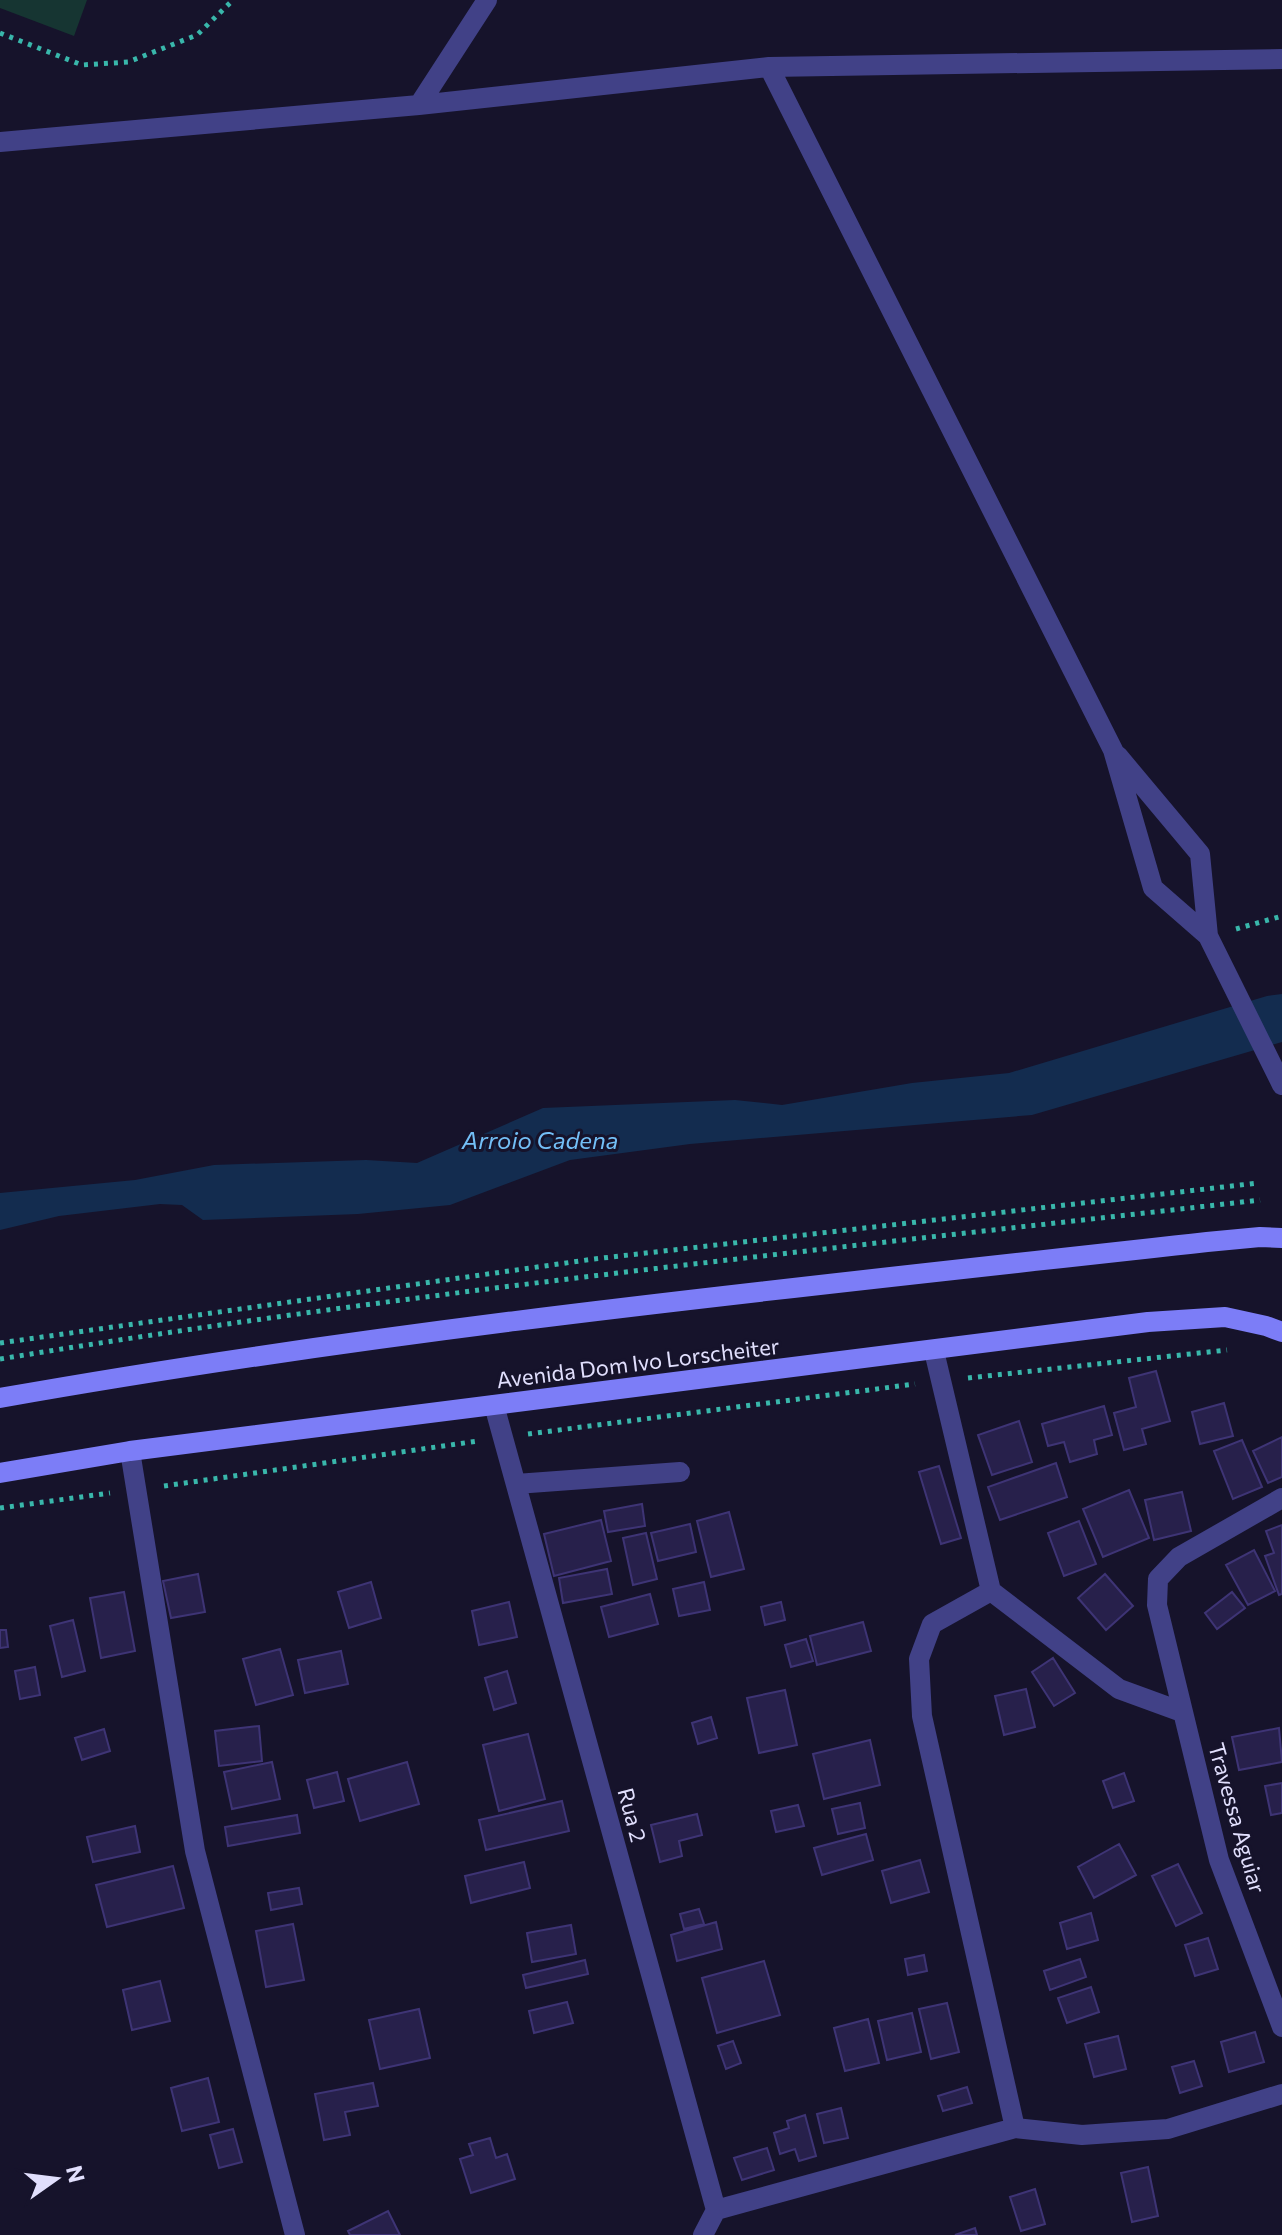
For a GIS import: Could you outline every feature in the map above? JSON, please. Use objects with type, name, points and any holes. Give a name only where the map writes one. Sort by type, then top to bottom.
[{"type":"main road","points":[[0,1398],[120,1377],[502,1323],[1207,1242],[1282,1238]]},
{"type":"main road","name":"Avenida Dom Ivo Lorscheiter","points":[[0,1473],[130,1451],[1092,1329],[1225,1317],[1282,1332]]},
{"type":"street","points":[[419,105],[487,0]]},
{"type":"street","points":[[0,142],[419,105],[769,67],[1282,59]]},
{"type":"street","points":[[769,67],[1113,750],[1153,888],[1208,936]]},
{"type":"street","points":[[1113,750],[1200,854],[1208,936],[1282,1085]]},
{"type":"street","points":[[934,1351],[991,1591],[1119,1689],[1182,1712]]},
{"type":"street","name":"Rua 2","points":[[494,1405],[716,2210]]},
{"type":"street","points":[[130,1451],[195,1851],[295,2235]]},
{"type":"street","points":[[516,1484],[680,1472]]},
{"type":"street","name":"Travessa Aguiar","points":[[1282,1498],[1179,1557],[1158,1579],[1157,1605],[1219,1860],[1282,2027]]},
{"type":"street","points":[[991,1591],[932,1624],[919,1659],[922,1716],[1015,2128]]},
{"type":"street","points":[[703,2235],[716,2210],[1015,2128],[1082,2135],[1168,2129],[1282,2094]]},
{"type":"path","points":[[0,33],[82,65],[128,62],[197,35],[233,0]]},
{"type":"path","points":[[1208,936],[1282,916]]},
{"type":"path","points":[[0,1343],[594,1259],[1258,1183]]},
{"type":"path","points":[[0,1359],[594,1276],[1260,1200]]},
{"type":"path","points":[[0,1508],[941,1381],[1227,1350]]},
{"type":"green space","points":[[0,0],[87,0],[74,36],[0,8]]},
{"type":"water","name":"Arroio Cadena","points":[[1282,994],[1282,1042],[1032,1115],[690,1144],[570,1160],[450,1205],[358,1214],[203,1220],[182,1205],[160,1204],[59,1216],[0,1230],[0,1193],[135,1180],[214,1165],[366,1160],[417,1163],[543,1108],[735,1100],[782,1105],[912,1083],[1009,1073]]},
{"type":"building","points":[[1156,1371],[1170,1421],[1142,1429],[1146,1444],[1124,1450],[1114,1413],[1136,1407],[1129,1378]]},
{"type":"building","points":[[1224,1403],[1233,1436],[1200,1444],[1192,1412]]},
{"type":"building","points":[[1104,1406],[1112,1435],[1094,1440],[1097,1454],[1070,1462],[1064,1442],[1048,1446],[1042,1424]]},
{"type":"building","points":[[1019,1421],[1032,1462],[992,1475],[978,1435]]},
{"type":"building","points":[[1282,1437],[1282,1477],[1268,1483],[1253,1451]]},
{"type":"building","points":[[1242,1440],[1262,1487],[1233,1499],[1214,1451]]},
{"type":"building","points":[[1056,1463],[1067,1497],[1000,1520],[988,1487]]},
{"type":"building","points":[[939,1466],[961,1538],[941,1544],[919,1472]]},
{"type":"building","points":[[1129,1490],[1149,1538],[1103,1557],[1083,1509]]},
{"type":"building","points":[[1182,1492],[1191,1531],[1154,1540],[1145,1500]]},
{"type":"building","points":[[642,1504],[645,1526],[608,1532],[604,1511]]},
{"type":"building","points":[[729,1512],[744,1569],[711,1577],[697,1521]]},
{"type":"building","points":[[601,1520],[611,1561],[554,1576],[544,1534]]},
{"type":"building","points":[[1079,1521],[1096,1564],[1064,1576],[1048,1533]]},
{"type":"building","points":[[690,1524],[696,1552],[658,1561],[651,1533]]},
{"type":"building","points":[[1282,1525],[1282,1594],[1279,1595],[1265,1556],[1274,1553],[1266,1531]]},
{"type":"building","points":[[646,1533],[657,1579],[633,1585],[623,1538]]},
{"type":"building","points":[[1254,1550],[1275,1591],[1248,1605],[1226,1565]]},
{"type":"building","points":[[607,1569],[612,1594],[563,1603],[559,1578]]},
{"type":"building","points":[[198,1574],[205,1612],[171,1618],[163,1581]]},
{"type":"building","points":[[1105,1574],[1133,1606],[1106,1630],[1078,1598]]},
{"type":"building","points":[[371,1582],[381,1618],[349,1628],[338,1592]]},
{"type":"building","points":[[704,1582],[710,1610],[679,1616],[673,1589]]},
{"type":"building","points":[[124,1592],[135,1651],[101,1658],[90,1598]]},
{"type":"building","points":[[1232,1592],[1245,1608],[1217,1629],[1205,1613]]},
{"type":"building","points":[[650,1594],[658,1624],[609,1637],[601,1607]]},
{"type":"building","points":[[509,1602],[517,1637],[479,1645],[472,1611]]},
{"type":"building","points":[[781,1602],[785,1620],[765,1625],[761,1607]]},
{"type":"building","points":[[73,1620],[85,1671],[62,1677],[50,1626]]},
{"type":"building","points":[[863,1622],[871,1651],[817,1665],[810,1636]]},
{"type":"building","points":[[0,1630],[6,1630],[8,1647],[0,1648]]},
{"type":"building","points":[[806,1639],[813,1661],[791,1667],[785,1645]]},
{"type":"building","points":[[280,1649],[293,1695],[256,1705],[243,1659]]},
{"type":"building","points":[[341,1651],[348,1684],[305,1693],[298,1660]]},
{"type":"building","points":[[1053,1658],[1075,1693],[1054,1706],[1032,1672]]},
{"type":"building","points":[[35,1667],[40,1695],[20,1699],[15,1671]]},
{"type":"building","points":[[507,1671],[516,1703],[494,1710],[485,1678]]},
{"type":"building","points":[[1026,1689],[1035,1727],[1004,1735],[995,1696]]},
{"type":"building","points":[[785,1690],[797,1745],[759,1753],[747,1698]]},
{"type":"building","points":[[711,1717],[717,1738],[698,1744],[692,1723]]},
{"type":"building","points":[[259,1726],[262,1761],[219,1766],[215,1731]]},
{"type":"building","points":[[1279,1728],[1282,1762],[1239,1770],[1232,1737]]},
{"type":"building","points":[[104,1729],[110,1751],[82,1760],[75,1738]]},
{"type":"building","points":[[528,1734],[545,1799],[499,1811],[483,1745]]},
{"type":"building","points":[[870,1740],[880,1785],[824,1799],[813,1754]]},
{"type":"building","points":[[272,1762],[280,1799],[232,1809],[224,1772]]},
{"type":"building","points":[[407,1762],[419,1804],[360,1821],[348,1779]]},
{"type":"building","points":[[337,1772],[344,1801],[314,1808],[307,1780]]},
{"type":"building","points":[[1124,1773],[1134,1801],[1113,1808],[1103,1781]]},
{"type":"building","points":[[1282,1783],[1282,1813],[1271,1815],[1265,1786]]},
{"type":"building","points":[[562,1801],[569,1831],[486,1850],[479,1820]]},
{"type":"building","points":[[860,1803],[865,1828],[838,1834],[832,1809]]},
{"type":"building","points":[[798,1805],[804,1826],[776,1832],[771,1811]]},
{"type":"building","points":[[697,1814],[702,1835],[679,1841],[682,1856],[660,1862],[651,1825]]},
{"type":"building","points":[[297,1815],[300,1833],[228,1846],[225,1827]]},
{"type":"building","points":[[135,1826],[140,1852],[93,1862],[87,1837]]},
{"type":"building","points":[[866,1834],[873,1860],[822,1875],[814,1848]]},
{"type":"building","points":[[1119,1844],[1136,1875],[1094,1898],[1078,1867]]},
{"type":"building","points":[[920,1860],[929,1892],[891,1903],[882,1871]]},
{"type":"building","points":[[524,1862],[530,1888],[471,1903],[465,1876]]},
{"type":"building","points":[[1178,1864],[1202,1913],[1176,1926],[1152,1876]]},
{"type":"building","points":[[173,1866],[184,1908],[107,1927],[96,1885]]},
{"type":"building","points":[[299,1888],[302,1904],[271,1910],[268,1893]]},
{"type":"building","points":[[699,1909],[704,1924],[684,1929],[680,1914]]},
{"type":"building","points":[[1091,1913],[1098,1940],[1067,1949],[1060,1923]]},
{"type":"building","points":[[716,1922],[722,1949],[677,1961],[671,1935]]},
{"type":"building","points":[[293,1924],[304,1980],[266,1987],[256,1931]]},
{"type":"building","points":[[571,1925],[576,1954],[532,1962],[527,1933]]},
{"type":"building","points":[[1208,1938],[1218,1969],[1195,1976],[1185,1945]]},
{"type":"building","points":[[924,1955],[927,1971],[908,1975],[905,1959]]},
{"type":"building","points":[[1080,1959],[1086,1977],[1050,1990],[1044,1971]]},
{"type":"building","points":[[585,1960],[588,1974],[526,1988],[523,1975]]},
{"type":"building","points":[[764,1961],[780,2015],[717,2033],[702,1978]]},
{"type":"building","points":[[160,1981],[170,2021],[132,2030],[123,1990]]},
{"type":"building","points":[[1091,1987],[1099,2012],[1067,2023],[1058,1998]]},
{"type":"building","points":[[567,2002],[573,2023],[534,2033],[529,2011]]},
{"type":"building","points":[[947,2003],[959,2052],[931,2059],[919,2009]]},
{"type":"building","points":[[419,2009],[430,2058],[380,2069],[369,2020]]},
{"type":"building","points":[[912,2013],[921,2052],[887,2060],[878,2021]]},
{"type":"building","points":[[868,2019],[879,2063],[845,2071],[834,2028]]},
{"type":"building","points":[[1255,2032],[1264,2062],[1229,2072],[1221,2042]]},
{"type":"building","points":[[1118,2036],[1126,2069],[1094,2077],[1085,2044]]},
{"type":"building","points":[[733,2041],[741,2063],[726,2069],[718,2046]]},
{"type":"building","points":[[1194,2061],[1202,2086],[1180,2093],[1172,2067]]},
{"type":"building","points":[[208,2078],[219,2122],[182,2131],[171,2088]]},
{"type":"building","points":[[373,2083],[378,2106],[345,2112],[350,2135],[324,2140],[315,2094]]},
{"type":"building","points":[[967,2087],[972,2103],[943,2111],[938,2096]]},
{"type":"building","points":[[841,2108],[848,2138],[824,2143],[817,2114]]},
{"type":"building","points":[[805,2115],[816,2156],[799,2161],[795,2149],[780,2154],[774,2133],[789,2128],[787,2121]]},
{"type":"building","points":[[233,2129],[242,2162],[219,2168],[210,2135]]},
{"type":"building","points":[[490,2138],[496,2158],[507,2154],[515,2179],[471,2193],[460,2159],[473,2155],[469,2144]]},
{"type":"building","points":[[767,2148],[774,2170],[742,2180],[734,2158]]},
{"type":"building","points":[[1148,2167],[1158,2216],[1132,2222],[1121,2173]]},
{"type":"building","points":[[1035,2189],[1045,2224],[1021,2231],[1010,2197]]},
{"type":"building","points":[[388,2211],[400,2235],[350,2235],[348,2231]]},
{"type":"building","points":[[975,2228],[977,2235],[955,2235]]}]
